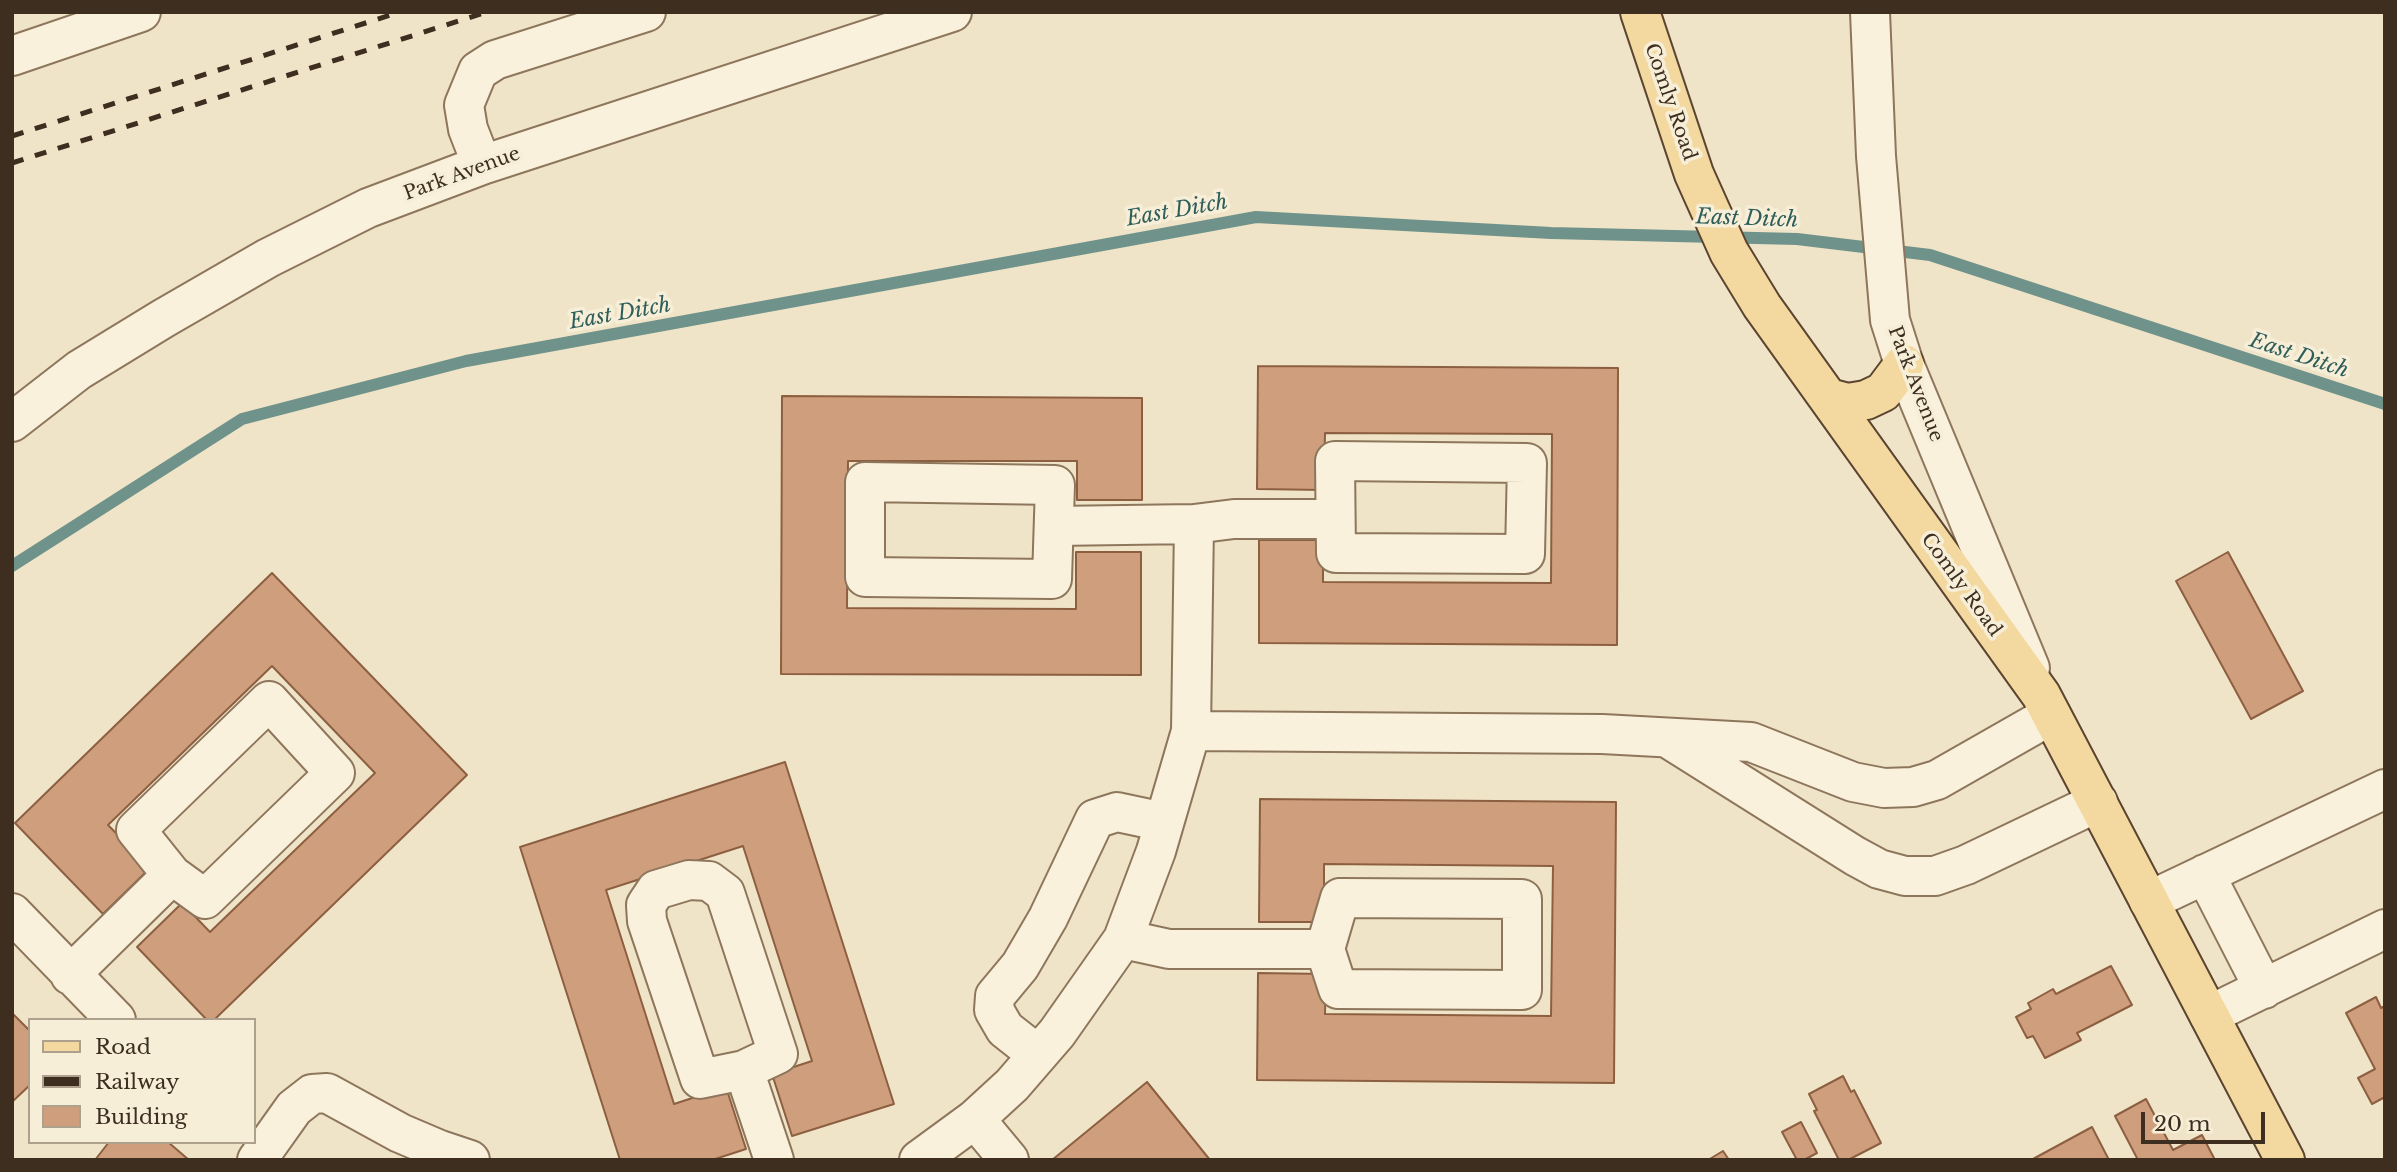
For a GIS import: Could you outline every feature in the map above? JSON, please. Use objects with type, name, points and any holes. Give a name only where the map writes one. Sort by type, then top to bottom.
[{"type":"main road","name":"Comly Road","points":[[1640,12],[1694,174],[1728,252],[1762,306],[2046,705],[2285,1160]]},
{"type":"main road","points":[[1829,398],[1848,403],[1866,400],[1883,392],[1904,364]]},
{"type":"street","points":[[12,56],[141,12]]},
{"type":"street","points":[[482,165],[468,129],[464,105],[478,71],[495,60],[646,12]]},
{"type":"street","name":"Park Avenue","points":[[12,422],[79,370],[268,258],[368,208],[482,165],[952,12]]},
{"type":"street","name":"Park Avenue","points":[[1870,12],[1876,156],[1891,320],[1904,364],[2046,705]]},
{"type":"street","points":[[1335,461],[1527,463],[1525,554],[1336,553],[1335,519],[1335,461]]},
{"type":"street","points":[[865,482],[1055,485],[1054,526],[1052,579],[865,577],[865,482]]},
{"type":"street","points":[[1054,526],[1194,524],[1234,519],[1335,519]]},
{"type":"street","points":[[919,1160],[975,1119],[1012,1085],[1057,1033],[1124,939],[1153,861],[1191,731],[1194,524]]},
{"type":"street","points":[[269,701],[335,773],[205,899],[172,875],[136,830],[269,701]]},
{"type":"street","points":[[1191,731],[1602,734],[1751,742],[1853,782],[1884,788],[1913,787],[1937,780],[2046,705]]},
{"type":"street","points":[[1668,737],[1854,856],[1879,869],[1905,876],[1935,876],[1966,865],[2098,802]]},
{"type":"street","points":[[2149,901],[2385,789]]},
{"type":"street","points":[[1038,1055],[1004,1029],[994,1010],[995,996],[1020,966],[1048,918],[1095,819],[1116,811],[1164,822]]},
{"type":"street","points":[[2205,874],[2264,989]]},
{"type":"street","points":[[71,975],[172,875]]},
{"type":"street","points":[[689,880],[709,881],[725,893],[778,1054],[744,1070],[700,1080],[647,921],[646,905],[656,890],[689,880]]},
{"type":"street","points":[[1340,898],[1522,899],[1522,990],[1338,989],[1325,950],[1340,898]]},
{"type":"street","points":[[12,913],[114,1018]]},
{"type":"street","points":[[2209,1015],[2385,929]]},
{"type":"street","points":[[1124,939],[1169,949],[1325,950]]},
{"type":"street","points":[[744,1070],[774,1160]]},
{"type":"street","points":[[268,1150],[294,1108],[312,1094],[327,1093],[400,1133],[470,1160]]},
{"type":"street","points":[[975,1119],[1009,1160]]},
{"type":"building","points":[[1258,366],[1618,368],[1617,645],[1259,643],[1259,540],[1323,540],[1323,582],[1551,583],[1552,434],[1325,433],[1324,490],[1257,489]]},
{"type":"building","points":[[782,396],[1142,398],[1142,500],[1077,500],[1077,461],[848,461],[847,608],[1076,609],[1076,552],[1141,552],[1141,675],[781,674]]},
{"type":"building","points":[[2228,552],[2303,691],[2251,719],[2176,581]]},
{"type":"building","points":[[272,573],[467,775],[216,1018],[205,1018],[137,947],[182,903],[210,932],[375,773],[272,666],[108,825],[150,868],[103,914],[15,823]]},
{"type":"building","points":[[785,762],[894,1104],[792,1136],[772,1074],[812,1061],[743,846],[606,890],[674,1104],[726,1087],[746,1149],[712,1160],[620,1160],[520,847]]},
{"type":"building","points":[[1260,799],[1616,802],[1614,1083],[1257,1080],[1258,973],[1326,974],[1325,1014],[1551,1016],[1553,866],[1324,864],[1324,922],[1259,922]]},
{"type":"building","points":[[2111,966],[2132,1005],[2077,1033],[2081,1040],[2045,1058],[2033,1036],[2027,1038],[2016,1017],[2031,1009],[2028,1003],[2053,989],[2056,994]]},
{"type":"building","points":[[2376,997],[2381,1008],[2385,1006],[2385,1097],[2372,1104],[2358,1078],[2375,1069],[2346,1013]]},
{"type":"building","points":[[12,1013],[28,1029],[28,1087],[12,1102]]},
{"type":"building","points":[[1843,1076],[1851,1092],[1854,1090],[1881,1143],[1848,1160],[1839,1160],[1814,1111],[1817,1110],[1809,1094]]},
{"type":"building","points":[[1147,1082],[1210,1160],[1052,1160]]},
{"type":"building","points":[[2146,1099],[2173,1150],[2202,1135],[2215,1160],[2138,1160],[2115,1116]]},
{"type":"building","points":[[1801,1122],[1817,1153],[1804,1160],[1797,1160],[1782,1132]]},
{"type":"building","points":[[2092,1127],[2109,1160],[2033,1159]]},
{"type":"building","points":[[107,1144],[170,1144],[189,1160],[95,1160]]},
{"type":"building","points":[[1723,1151],[1729,1160],[1708,1160]]},
{"type":"waterway","name":"East Ditch","points":[[12,566],[242,419],[466,361],[1256,217],[1551,233],[1797,239],[1930,255],[2385,404]]},
{"type":"railway","points":[[12,136],[400,12]]},
{"type":"railway","points":[[12,163],[487,12]]}]
